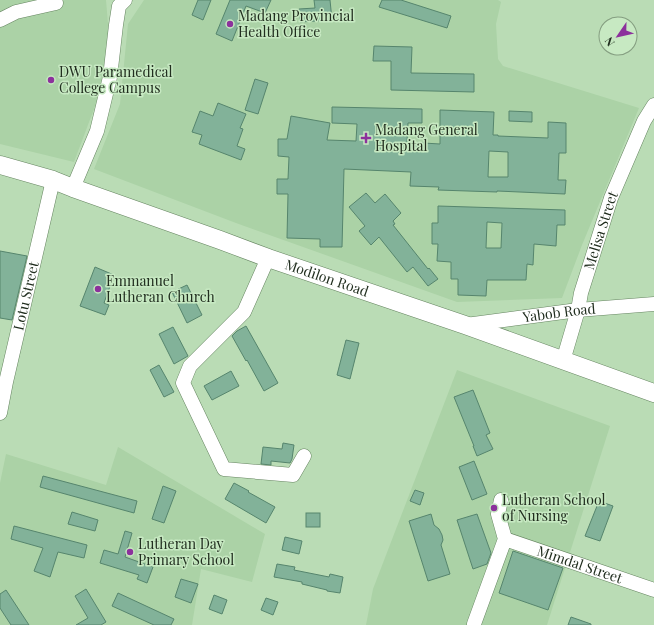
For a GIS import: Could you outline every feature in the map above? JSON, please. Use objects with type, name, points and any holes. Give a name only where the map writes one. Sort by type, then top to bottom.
[{"type":"main road","name":"Modilon Road","points":[[0,165],[53,180],[268,258],[465,325],[654,393]]},
{"type":"street","points":[[73,188],[97,131],[110,77],[119,6],[125,0]]},
{"type":"street","points":[[0,20],[16,12],[56,3]]},
{"type":"street","name":"Melisa Street","points":[[563,361],[578,310],[581,293],[611,198],[644,120],[654,105]]},
{"type":"street","name":"Lotu Street","points":[[0,413],[53,180]]},
{"type":"street","points":[[268,258],[244,312],[190,366],[182,383],[224,469],[293,475],[304,456]]},
{"type":"street","name":"Yabob Road","points":[[465,325],[578,310],[654,304]]},
{"type":"street","points":[[474,624],[505,539],[498,514],[501,500]]},
{"type":"street","name":"Mimdal Street","points":[[505,539],[654,590]]},
{"type":"shaded area","name":"DWU Paramedical College Campus","points":[[0,0],[106,0],[109,36],[106,60],[97,101],[74,162],[0,144]]},
{"type":"shaded area","name":"Madang General Hospital","points":[[144,0],[498,0],[501,2],[496,24],[498,59],[503,66],[639,108],[582,245],[562,298],[457,302],[236,223],[94,169],[120,104],[128,24]]},
{"type":"shaded area","name":"Lutheran School of Nursing","points":[[457,370],[610,426],[547,625],[366,625],[373,589]]},
{"type":"shaded area","name":"Lutheran Day Primary School","points":[[118,447],[265,534],[252,582],[201,569],[192,625],[0,625],[0,483],[6,454],[106,485]]},
{"type":"building","name":"Madang Provincial Health Office","points":[[198,0],[211,0],[203,20],[192,15]]},
{"type":"building","name":"Madang Provincial Health Office","points":[[230,0],[271,0],[265,13],[246,6],[232,41],[216,34]]},
{"type":"building","points":[[314,0],[330,0],[332,20],[300,22],[299,9],[315,8]]},
{"type":"building","points":[[382,0],[401,0],[451,16],[447,28],[379,7]]},
{"type":"building","points":[[374,46],[412,47],[411,73],[474,74],[474,92],[391,90],[391,61],[373,61]]},
{"type":"building","points":[[255,79],[268,83],[258,114],[245,110]]},
{"type":"building","points":[[218,103],[246,114],[240,128],[243,129],[237,146],[245,149],[241,160],[199,144],[202,135],[192,132],[200,111],[213,116]]},
{"type":"building","points":[[332,107],[422,109],[422,123],[408,123],[407,142],[440,144],[440,110],[494,112],[493,135],[498,136],[548,138],[548,122],[566,123],[566,153],[559,153],[558,180],[566,180],[565,194],[438,190],[439,187],[410,186],[411,172],[344,169],[342,247],[320,247],[320,239],[287,238],[288,194],[277,194],[277,179],[288,179],[289,157],[278,156],[278,139],[287,139],[291,116],[330,123],[327,140],[356,141],[357,124],[332,123]],"holes":[[[489,151],[508,152],[508,177],[488,177]]]},
{"type":"building","points":[[509,111],[532,112],[532,122],[509,121]]},
{"type":"building","points":[[366,193],[375,203],[385,194],[401,213],[393,221],[395,224],[393,225],[428,269],[429,268],[438,279],[428,286],[413,267],[407,272],[379,237],[371,245],[359,231],[365,226],[349,207]]},
{"type":"building","points":[[438,206],[565,210],[565,225],[557,225],[556,246],[534,244],[533,265],[527,264],[526,280],[487,280],[486,296],[458,295],[458,279],[451,279],[451,262],[437,261],[438,244],[432,244],[432,223],[438,223]],"holes":[[[487,222],[502,223],[501,248],[486,248]]]},
{"type":"building","points":[[0,251],[27,256],[12,320],[0,318]]},
{"type":"building","name":"Emmanuel Lutheran Church","points":[[95,267],[114,275],[104,303],[109,305],[105,315],[80,306]]},
{"type":"building","points":[[187,285],[202,315],[187,323],[172,292]]},
{"type":"building","points":[[246,326],[278,383],[264,391],[232,336]]},
{"type":"building","points":[[173,327],[188,356],[174,364],[159,334]]},
{"type":"building","points":[[346,340],[359,343],[350,379],[337,375]]},
{"type":"building","points":[[159,365],[174,392],[164,397],[150,370]]},
{"type":"building","points":[[231,371],[239,386],[212,400],[204,386]]},
{"type":"building","points":[[473,390],[490,433],[486,435],[493,449],[477,456],[454,397]]},
{"type":"building","points":[[283,443],[294,445],[290,463],[271,461],[271,465],[261,464],[263,447],[282,449]]},
{"type":"building","points":[[474,461],[487,494],[472,500],[459,467]]},
{"type":"building","points":[[43,476],[137,501],[134,513],[40,487]]},
{"type":"building","points":[[234,483],[275,507],[266,523],[225,499]]},
{"type":"building","points":[[163,486],[176,491],[164,523],[152,519]]},
{"type":"building","points":[[415,490],[424,493],[420,505],[410,501]]},
{"type":"building","points":[[599,501],[613,506],[600,541],[585,536]]},
{"type":"building","points":[[72,512],[98,520],[95,531],[68,524]]},
{"type":"building","points":[[306,513],[320,513],[320,527],[306,527]]},
{"type":"building","points":[[431,514],[434,525],[439,529],[442,535],[443,540],[441,545],[450,574],[428,581],[409,521]]},
{"type":"building","points":[[477,514],[491,553],[487,564],[473,569],[457,520]]},
{"type":"building","points":[[14,526],[87,545],[84,558],[58,552],[50,577],[34,571],[43,548],[11,539]]},
{"type":"building","points":[[125,531],[132,533],[125,557],[153,567],[147,583],[137,579],[139,575],[100,563],[104,550],[118,554]]},
{"type":"building","points":[[285,537],[302,541],[299,554],[282,550]]},
{"type":"building","points":[[513,551],[563,568],[548,610],[499,593]]},
{"type":"building","points":[[277,564],[295,567],[294,570],[329,577],[330,574],[343,577],[340,593],[302,584],[302,582],[274,577]]},
{"type":"building","points":[[181,579],[198,584],[191,603],[175,597]]},
{"type":"building","points":[[86,589],[106,622],[101,625],[76,625],[88,618],[75,596]]},
{"type":"building","points":[[6,590],[29,625],[11,625],[0,608],[0,594]]},
{"type":"building","points":[[118,593],[174,619],[171,625],[154,625],[112,606]]},
{"type":"building","points":[[214,595],[227,600],[222,614],[209,609]]},
{"type":"building","points":[[266,598],[278,602],[273,615],[261,610]]},
{"type":"building","points":[[571,617],[591,624],[591,625],[568,625]]},
{"type":"place","name":"Madang Provincial Health Office","points":[[230,24]]},
{"type":"place","name":"DWU Paramedical College Campus","points":[[51,80]]},
{"type":"place","name":"Madang General Hospital","points":[[366,138]]},
{"type":"place","name":"Emmanuel Lutheran Church","points":[[98,289]]},
{"type":"place","name":"Lutheran School of Nursing","points":[[494,508]]},
{"type":"place","name":"Lutheran Day Primary School","points":[[130,552]]}]
